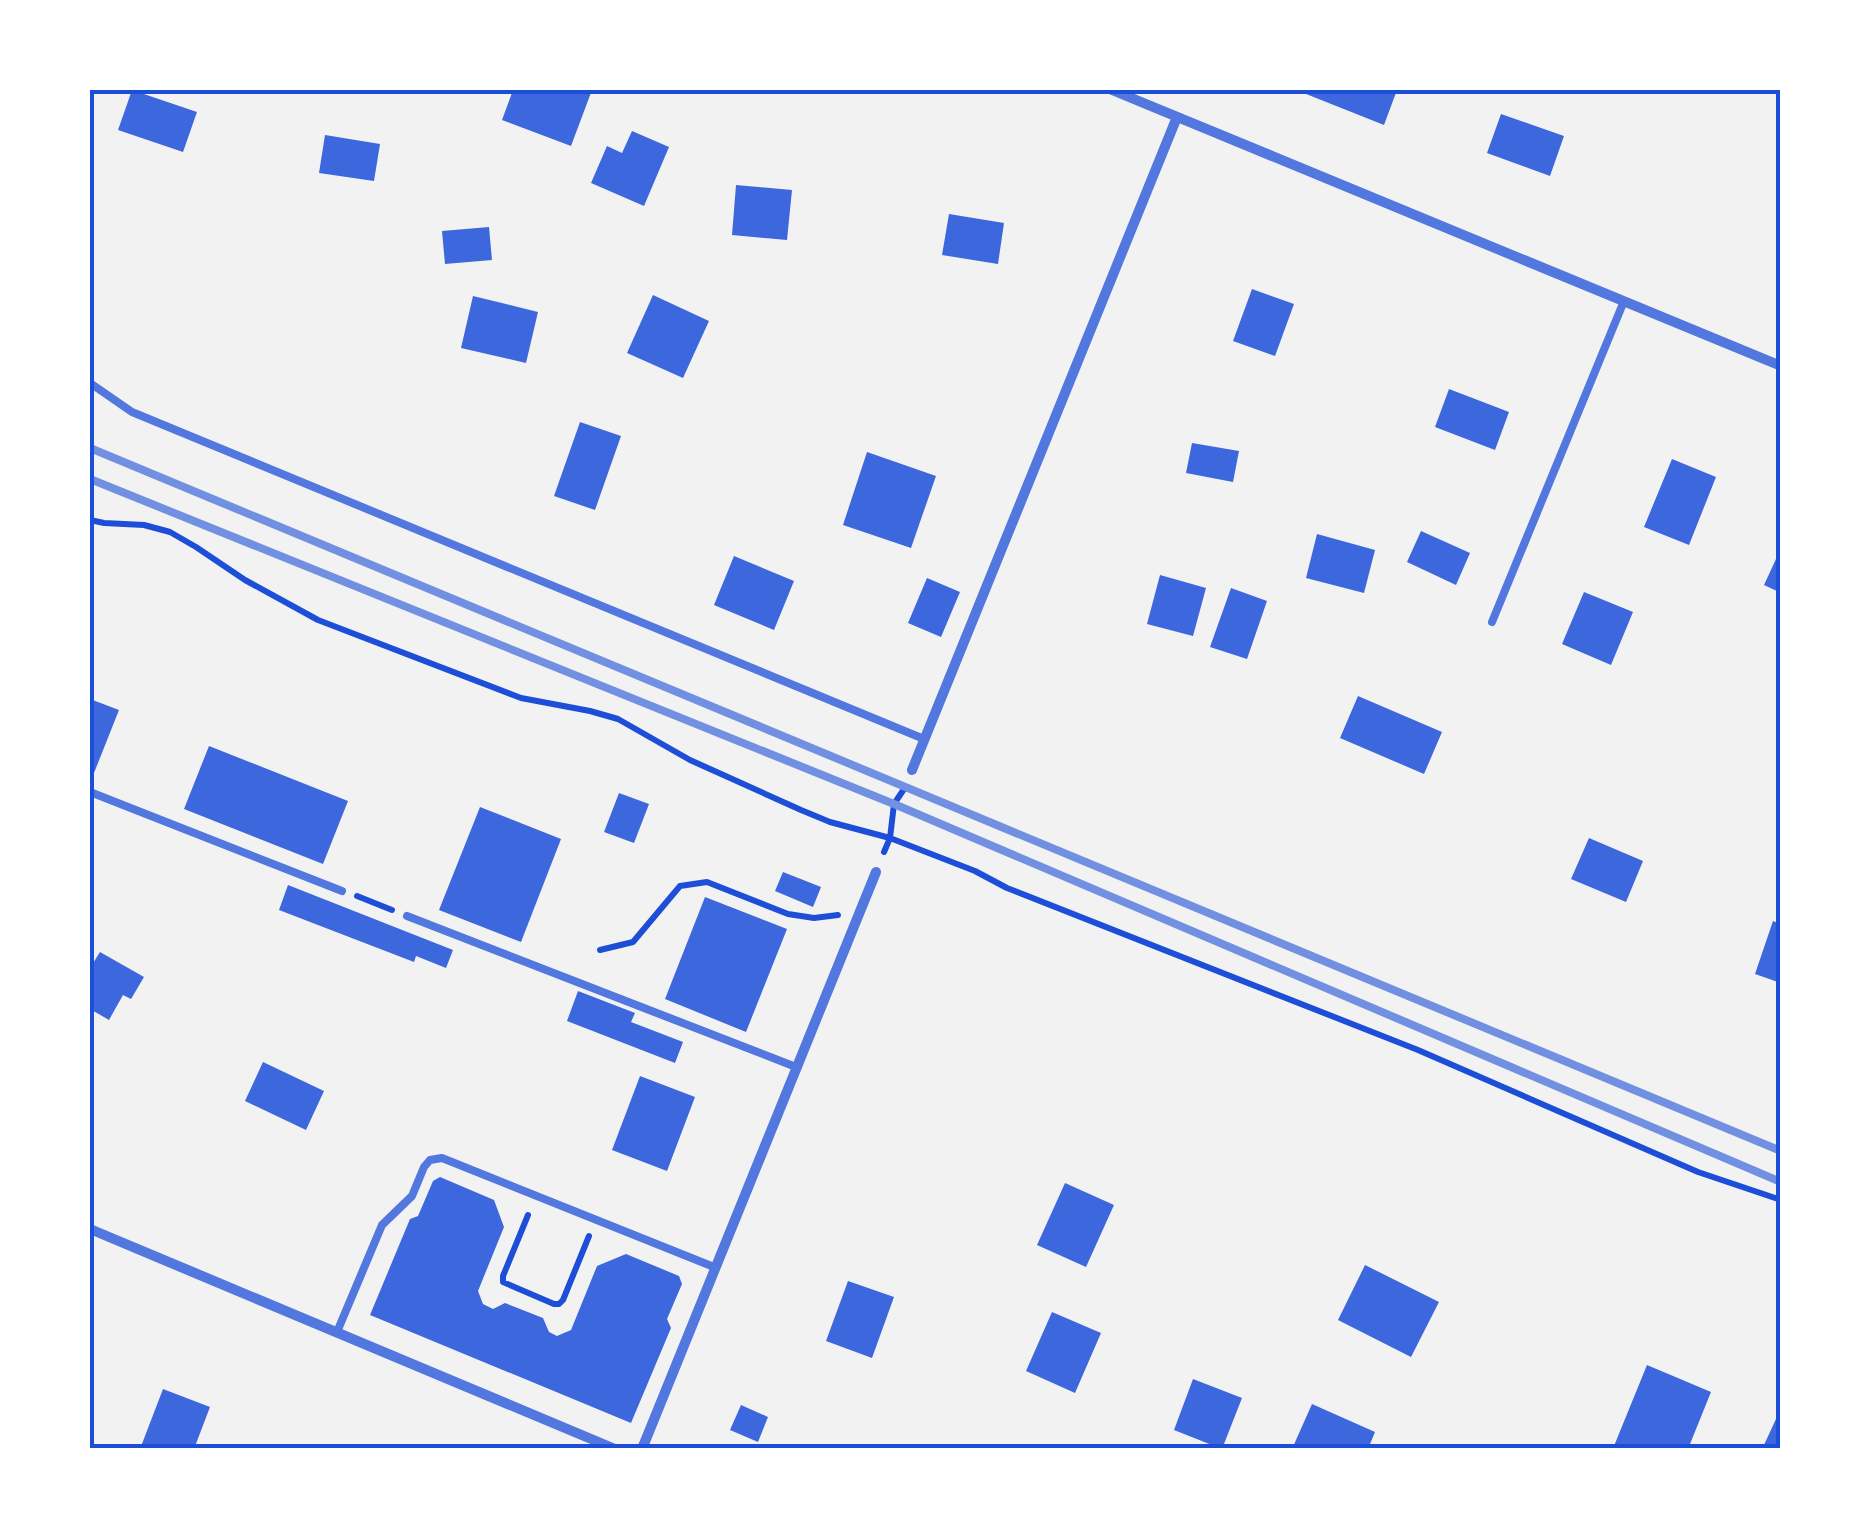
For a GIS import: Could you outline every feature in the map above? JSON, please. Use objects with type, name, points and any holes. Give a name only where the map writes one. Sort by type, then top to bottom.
[{"type":"street","points":[[1112,90],[1781,366]]},
{"type":"street","points":[[912,770],[1177,116]]},
{"type":"street","points":[[642,1449],[876,872]]},
{"type":"street","points":[[90,1229],[615,1449]]},
{"type":"lane","points":[[1492,622],[1624,301]]},
{"type":"lane","points":[[90,384],[132,412],[924,739]]},
{"type":"lane","points":[[90,792],[342,890]]},
{"type":"lane","points":[[408,916],[796,1067]]},
{"type":"lane","points":[[338,1332],[382,1225],[412,1196],[430,1160],[442,1158],[714,1267]]},
{"type":"path","points":[[90,520],[144,525],[170,532],[318,620],[521,698],[618,719],[690,760],[830,822],[890,838],[975,871],[1007,888],[1434,1057],[1698,1172],[1781,1200]]},
{"type":"path","points":[[876,872],[890,838],[894,804],[912,770]]},
{"type":"path","points":[[600,950],[632,942],[680,886],[707,882],[788,914],[814,918],[859,913]]},
{"type":"path","points":[[342,890],[408,916]]},
{"type":"path","points":[[524,1225],[503,1276],[508,1286],[560,1304],[584,1250]]},
{"type":"building","points":[[132,90],[197,112],[183,152],[118,130]]},
{"type":"building","points":[[513,90],[592,90],[571,146],[502,120]]},
{"type":"building","points":[[1296,90],[1397,90],[1384,125]]},
{"type":"building","points":[[1501,114],[1564,136],[1550,176],[1487,153]]},
{"type":"building","points":[[632,131],[669,147],[644,206],[591,183],[607,146],[622,153]]},
{"type":"building","points":[[325,135],[380,144],[374,181],[319,173]]},
{"type":"building","points":[[736,185],[792,190],[787,240],[732,235]]},
{"type":"building","points":[[949,214],[1004,223],[998,264],[942,255]]},
{"type":"building","points":[[489,227],[492,260],[445,264],[442,231]]},
{"type":"building","points":[[1252,289],[1294,304],[1275,356],[1233,341]]},
{"type":"building","points":[[653,295],[709,321],[683,378],[627,353]]},
{"type":"building","points":[[473,296],[538,312],[526,363],[461,348]]},
{"type":"building","points":[[1449,389],[1509,412],[1495,450],[1435,427]]},
{"type":"building","points":[[580,422],[621,436],[595,510],[554,496]]},
{"type":"building","points":[[1192,443],[1239,451],[1233,482],[1186,473]]},
{"type":"building","points":[[867,452],[936,476],[911,548],[843,525]]},
{"type":"building","points":[[1672,459],[1716,477],[1689,545],[1644,527]]},
{"type":"building","points":[[1421,531],[1470,553],[1456,585],[1407,562]]},
{"type":"building","points":[[1317,534],[1375,550],[1364,593],[1306,578]]},
{"type":"building","points":[[1781,548],[1781,593],[1764,585]]},
{"type":"building","points":[[734,556],[794,581],[774,630],[714,605]]},
{"type":"building","points":[[1160,575],[1206,588],[1193,636],[1147,624]]},
{"type":"building","points":[[927,578],[960,592],[941,637],[908,623]]},
{"type":"building","points":[[1231,588],[1267,601],[1247,659],[1210,647]]},
{"type":"building","points":[[1584,592],[1633,612],[1611,665],[1562,644]]},
{"type":"building","points":[[1358,696],[1442,732],[1424,774],[1340,738]]},
{"type":"building","points":[[90,699],[119,710],[94,773],[90,771]]},
{"type":"building","points":[[209,746],[348,801],[323,864],[184,809]]},
{"type":"building","points":[[619,793],[649,804],[634,843],[604,832]]},
{"type":"building","points":[[480,807],[561,839],[521,942],[439,910]]},
{"type":"building","points":[[1589,838],[1643,861],[1626,902],[1571,879]]},
{"type":"building","points":[[783,872],[821,887],[813,907],[775,891]]},
{"type":"building","points":[[288,885],[453,950],[446,968],[416,956],[414,962],[279,910]]},
{"type":"building","points":[[705,897],[787,929],[746,1032],[665,999]]},
{"type":"building","points":[[1773,921],[1781,924],[1781,983],[1755,974]]},
{"type":"building","points":[[100,952],[144,977],[131,999],[123,995],[109,1020],[90,1009],[90,968]]},
{"type":"building","points":[[578,991],[635,1013],[631,1022],[683,1042],[675,1063],[567,1021]]},
{"type":"building","points":[[263,1062],[324,1091],[306,1130],[245,1101]]},
{"type":"building","points":[[640,1076],[695,1097],[667,1171],[612,1150]]},
{"type":"building","points":[[440,1177],[494,1200],[504,1227],[478,1291],[483,1304],[493,1309],[505,1303],[543,1318],[549,1332],[557,1336],[571,1330],[597,1266],[626,1254],[679,1276],[682,1284],[667,1319],[671,1328],[631,1423],[370,1315],[410,1219],[418,1216],[433,1181]]},
{"type":"building","points":[[1065,1183],[1114,1205],[1086,1267],[1037,1245]]},
{"type":"building","points":[[1365,1265],[1439,1302],[1411,1357],[1338,1320]]},
{"type":"building","points":[[848,1281],[894,1297],[872,1358],[826,1341]]},
{"type":"building","points":[[1052,1312],[1101,1333],[1075,1393],[1026,1371]]},
{"type":"building","points":[[1647,1365],[1711,1392],[1688,1449],[1614,1446]]},
{"type":"building","points":[[1193,1379],[1242,1398],[1222,1449],[1174,1430]]},
{"type":"building","points":[[163,1389],[210,1407],[194,1449],[140,1449]]},
{"type":"building","points":[[1312,1404],[1375,1432],[1368,1449],[1292,1449]]},
{"type":"building","points":[[741,1405],[768,1417],[758,1442],[730,1430]]},
{"type":"building","points":[[1781,1408],[1781,1449],[1772,1449],[1764,1445]]},
{"type":"railway","points":[[90,448],[1781,1151]]},
{"type":"railway","points":[[90,479],[894,804],[1781,1182]]}]
